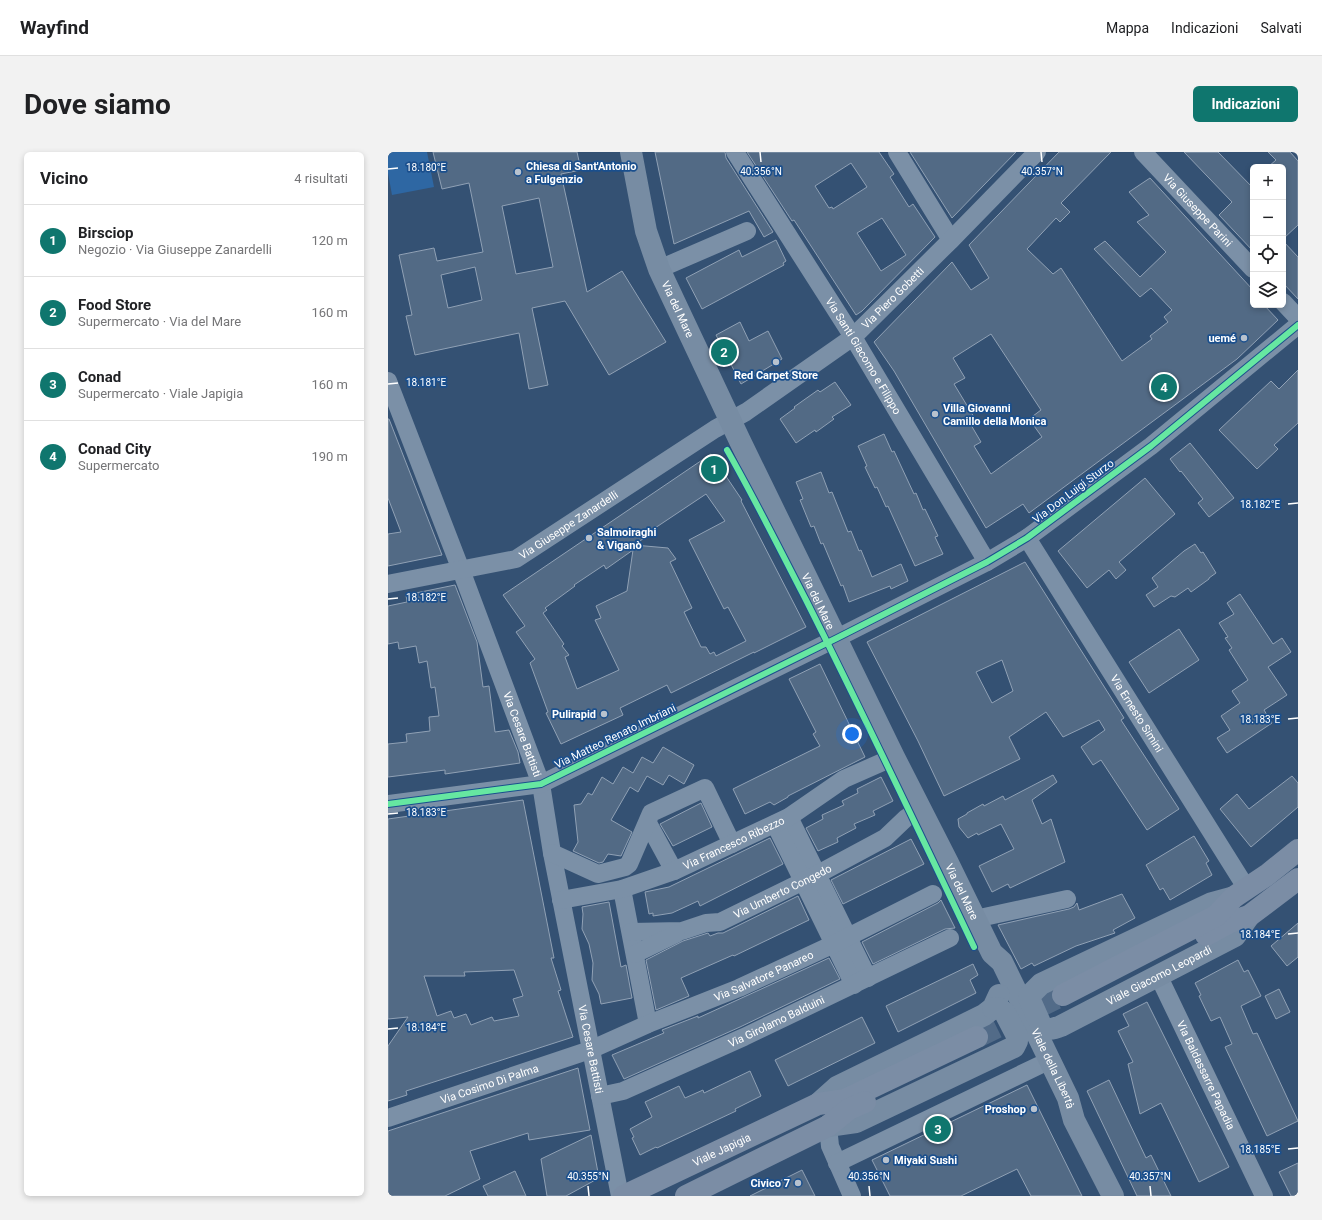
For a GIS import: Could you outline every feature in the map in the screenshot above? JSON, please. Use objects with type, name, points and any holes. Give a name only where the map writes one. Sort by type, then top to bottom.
[{"type":"main road","name":"Via del Mare","points":[[631,152],[646,231],[659,270],[894,757],[992,954],[1002,962],[1005,980],[1024,1020]]},
{"type":"main road","name":"Viale Giacomo Leopardi","points":[[1249,916],[1230,922],[1066,1000],[1216,916],[1240,893],[1298,850]]},
{"type":"main road","name":"Viale Giacomo Leopardi","points":[[1062,1026],[1234,936],[1249,916],[1298,879]]},
{"type":"main road","name":"Viale Giacomo Leopardi","points":[[1041,984],[1212,904],[1240,893]]},
{"type":"main road","points":[[1006,1051],[1014,1047],[1017,1036],[1006,1012],[1000,1008],[993,1008],[1005,980],[1024,986],[1041,984]]},
{"type":"main road","points":[[1041,984],[1030,995],[1030,1002],[1041,1025],[1044,1028],[1052,1029],[1062,1026]]},
{"type":"main road","name":"Viale Japigia","points":[[624,1196],[818,1104],[837,1087],[984,1016],[993,1008]]},
{"type":"main road","name":"Viale della Libertà","points":[[1024,1020],[1042,1061],[1068,1098],[1074,1120],[1113,1196]]},
{"type":"main road","points":[[1006,1051],[1015,1049],[1020,1050],[1042,1061],[1054,1035],[1062,1026]]},
{"type":"main road","name":"Viale Japigia","points":[[686,1196],[828,1126],[849,1109],[979,1042],[845,1100],[818,1104]]},
{"type":"main road","name":"Viale Japigia","points":[[828,1126],[856,1122],[1006,1051]]},
{"type":"street","name":"Via Santi Giacomo e Filippo","points":[[735,152],[853,337],[987,562]]},
{"type":"street","name":"Via Piero Gobetti","points":[[731,421],[853,337],[1037,152]]},
{"type":"street","name":"Via Giuseppe Parini","points":[[1143,152],[1250,266]]},
{"type":"street","points":[[898,153],[951,240]]},
{"type":"street","points":[[659,270],[747,231]]},
{"type":"street","points":[[1286,305],[1298,318]]},
{"type":"street","name":"Via Don Luigi Sturzo","points":[[837,638],[987,562],[1027,538],[1151,446],[1298,325]]},
{"type":"street","name":"Via Cesare Battisti","points":[[388,381],[541,784],[561,900],[620,1196]]},
{"type":"street","name":"Via Giuseppe Zanardelli","points":[[388,584],[516,559],[715,429],[731,421]]},
{"type":"street","name":"Via Ernesto Simini","points":[[1027,538],[1240,893]]},
{"type":"street","name":"Via Matteo Renato Imbriani","points":[[388,804],[541,784],[837,638]]},
{"type":"street","name":"Via Francesco Ribezzo","points":[[561,900],[622,889],[674,871],[782,821],[844,779],[894,757]]},
{"type":"street","points":[[552,853],[598,874],[625,867],[629,864],[648,823],[651,813],[704,788],[732,844]]},
{"type":"street","name":"Via Umberto Congedo","points":[[631,932],[682,931],[706,923],[720,922],[810,878],[885,838],[906,818],[920,809]]},
{"type":"street","points":[[782,821],[861,981]]},
{"type":"street","points":[[648,823],[674,871]]},
{"type":"street","points":[[622,889],[648,1024]]},
{"type":"street","name":"Via Salvatore Panareo","points":[[590,1050],[648,1024],[739,988],[841,940],[933,894]]},
{"type":"street","points":[[975,919],[1067,899]]},
{"type":"street","points":[[635,954],[682,931]]},
{"type":"street","name":"Via Girolamo Balduini","points":[[600,1096],[623,1091],[744,1037],[950,938]]},
{"type":"street","name":"Via Baldassarre Papadia","points":[[1158,975],[1264,1196]]},
{"type":"street","name":"Via Cosimo Di Palma","points":[[388,1118],[590,1050]]},
{"type":"street","points":[[837,1163],[1042,1061]]},
{"type":"street","points":[[828,1126],[830,1146],[852,1196]]},
{"type":"shaded area","points":[[388,152],[427,152],[434,187],[392,195],[388,173]]},
{"type":"building","points":[[433,152],[577,152],[581,170],[561,174],[587,292],[622,271],[666,342],[609,375],[565,301],[532,308],[548,385],[529,389],[519,333],[415,355],[406,316],[412,315],[399,255],[434,248],[437,261],[483,252],[469,183],[442,189]],"holes":[[[539,198],[553,267],[516,274],[502,206]],[[475,267],[482,300],[448,308],[441,275]]]},
{"type":"building","points":[[655,152],[725,152],[726,158],[773,232],[764,237],[749,211],[674,244]]},
{"type":"building","points":[[747,152],[879,152],[894,174],[890,177],[909,207],[913,204],[935,237],[862,311],[856,315],[794,220],[792,221]],"holes":[[[851,163],[867,187],[833,209],[832,207],[829,208],[815,186]],[[882,218],[906,255],[881,271],[857,233]]]},
{"type":"building","points":[[910,152],[1016,152],[952,218]]},
{"type":"building","points":[[1059,152],[1111,152],[1061,203],[1070,212],[1060,222],[1056,218],[1027,249],[1053,274],[1061,268],[1122,361],[1152,339],[1150,336],[1168,322],[1164,317],[1172,310],[1151,288],[1140,297],[1094,249],[1105,241],[1140,277],[1166,252],[1137,222],[1149,215],[1129,192],[1150,178],[1250,287],[1250,308],[1267,308],[1278,320],[1237,359],[1029,513],[1023,504],[986,528],[894,371],[874,342],[952,262],[971,290],[989,278],[969,245]],"holes":[[[991,334],[1041,410],[1029,419],[1042,437],[991,474],[974,446],[981,442],[971,425],[977,422],[954,384],[965,378],[953,358]]]},
{"type":"building","points":[[1184,152],[1218,152],[1250,185],[1250,248],[1219,215],[1232,202]]},
{"type":"building","points":[[1268,152],[1290,152],[1298,161],[1298,225],[1286,236],[1286,164],[1271,164],[1276,160]]},
{"type":"building","points":[[776,240],[786,261],[783,263],[784,265],[702,309],[686,278],[739,250],[742,257]]},
{"type":"building","points":[[1286,244],[1298,257],[1298,299],[1286,286]]},
{"type":"building","points":[[740,322],[749,341],[768,331],[782,359],[741,384],[716,335]]},
{"type":"building","points":[[1298,370],[1298,423],[1274,445],[1278,449],[1257,469],[1219,430],[1271,381],[1279,389]]},
{"type":"building","points":[[835,382],[851,405],[832,417],[834,419],[816,432],[815,430],[796,443],[780,419],[818,390],[820,392]]},
{"type":"building","points":[[388,419],[442,555],[388,566],[388,534],[401,532],[388,498]]},
{"type":"building","points":[[884,434],[892,452],[894,451],[914,494],[916,493],[923,510],[925,509],[938,536],[935,537],[943,554],[915,566],[888,506],[886,507],[877,487],[875,488],[865,467],[867,466],[858,446]]},
{"type":"building","points":[[1190,443],[1234,498],[1209,517],[1198,503],[1203,499],[1170,459]]},
{"type":"building","points":[[711,454],[742,500],[741,501],[806,627],[671,693],[667,685],[620,708],[623,715],[561,744],[546,713],[548,712],[530,663],[535,659],[516,632],[525,626],[503,595]],"holes":[[[706,494],[725,521],[689,540],[724,609],[728,607],[746,641],[716,656],[714,652],[710,654],[706,647],[701,647],[684,612],[692,608],[670,562],[676,559],[668,548],[634,545],[656,530],[655,528]],[[633,550],[627,591],[596,606],[601,618],[595,620],[619,670],[577,689],[565,657],[569,655],[562,646],[564,644],[543,613],[547,610],[545,608],[575,586],[574,585],[604,565],[606,569]]]},
{"type":"building","points":[[821,472],[829,493],[832,492],[848,532],[851,531],[859,551],[861,550],[872,577],[901,564],[908,581],[891,589],[890,586],[849,602],[843,585],[841,586],[823,543],[821,544],[814,526],[811,527],[800,500],[803,499],[796,482]]},
{"type":"building","points":[[1145,478],[1175,514],[1119,562],[1126,570],[1116,579],[1109,570],[1087,588],[1058,551]]},
{"type":"building","points":[[1195,544],[1201,553],[1203,552],[1216,573],[1191,592],[1188,588],[1175,597],[1171,596],[1154,607],[1146,595],[1158,587],[1152,578],[1184,551]]},
{"type":"building","points":[[1025,562],[1124,718],[1121,720],[1179,809],[1147,830],[1101,760],[1093,765],[1081,747],[1105,730],[1099,720],[1063,737],[1046,712],[1009,737],[1020,759],[944,796],[918,741],[867,642]],"holes":[[[1002,660],[1013,691],[992,703],[976,672]]]},
{"type":"building","points":[[455,585],[477,642],[483,687],[489,686],[495,732],[509,730],[518,752],[520,763],[445,774],[445,770],[388,777],[388,744],[407,742],[406,734],[430,731],[429,717],[439,716],[435,687],[431,688],[427,661],[419,663],[416,646],[399,649],[398,642],[388,644],[388,606],[407,602],[406,595]]},
{"type":"building","points":[[1240,594],[1273,644],[1282,638],[1291,652],[1268,667],[1287,695],[1264,710],[1272,723],[1227,753],[1217,738],[1230,730],[1221,716],[1240,703],[1232,691],[1248,680],[1229,650],[1232,648],[1225,638],[1228,637],[1219,623],[1234,614],[1227,603]]},
{"type":"building","points":[[1179,629],[1199,660],[1149,693],[1129,662]]},
{"type":"building","points":[[820,664],[865,757],[788,796],[774,805],[770,802],[745,814],[733,789],[820,746],[813,734],[816,732],[789,679]]},
{"type":"building","points":[[663,747],[694,765],[684,784],[669,775],[663,785],[647,776],[638,792],[630,787],[611,820],[632,832],[621,856],[608,854],[603,862],[599,863],[573,851],[578,842],[574,805],[581,804],[588,793],[592,795],[602,777],[613,784],[623,767],[633,773],[642,757],[653,763]]},
{"type":"building","points":[[1053,775],[1057,782],[1032,800],[1042,824],[1051,819],[1065,862],[1010,888],[1008,884],[992,892],[979,866],[1014,849],[1001,824],[968,838],[959,827],[958,819],[983,804],[984,806],[1003,796],[1005,800]]},
{"type":"building","points":[[1292,776],[1298,783],[1298,807],[1251,847],[1220,809],[1237,794],[1249,809]]},
{"type":"building","points":[[881,777],[893,801],[873,811],[875,815],[854,824],[856,828],[837,838],[838,842],[818,851],[806,828],[823,819],[822,815],[844,805],[842,801],[858,793],[857,789]]},
{"type":"building","points":[[523,800],[554,958],[551,958],[561,990],[558,991],[573,1037],[406,1091],[407,1095],[388,1101],[388,1046],[408,1017],[388,1019],[388,819]],"holes":[[[514,970],[523,996],[513,999],[519,1016],[494,1021],[492,1017],[471,1025],[466,1014],[454,1018],[451,1011],[437,1016],[424,976],[465,976],[464,972]]]},
{"type":"building","points":[[701,803],[712,827],[673,846],[660,824]]},
{"type":"building","points":[[1194,836],[1209,861],[1206,863],[1212,875],[1170,900],[1163,888],[1160,890],[1146,865]]},
{"type":"building","points":[[770,838],[783,864],[700,906],[698,901],[672,913],[653,916],[653,913],[649,914],[645,892],[669,887]]},
{"type":"building","points":[[911,839],[924,864],[843,904],[831,880]]},
{"type":"building","points":[[1122,894],[1135,918],[1113,930],[1115,933],[1076,946],[1034,966],[1032,963],[1021,969],[998,925],[1069,909],[1074,907],[1077,903],[1079,910]]},
{"type":"building","points":[[798,896],[809,920],[734,956],[733,955],[681,978],[689,996],[656,1010],[646,960],[683,941],[708,933],[710,936],[723,933]]},
{"type":"building","points":[[941,900],[955,928],[945,929],[873,964],[862,942],[938,903]]},
{"type":"building","points":[[609,902],[621,967],[626,965],[632,998],[601,1004],[599,994],[592,980],[593,963],[589,944],[582,929],[582,907]]},
{"type":"building","points":[[1298,923],[1298,957],[1287,966],[1271,946]]},
{"type":"building","points":[[829,958],[840,979],[740,1027],[624,1079],[612,1055],[664,1033],[662,1030],[698,1016],[698,1018]]},
{"type":"building","points":[[1238,960],[1244,972],[1248,970],[1261,996],[1241,1006],[1253,1034],[1257,1033],[1298,1121],[1267,1136],[1225,1047],[1232,1044],[1220,1017],[1211,1021],[1199,996],[1201,995],[1195,983]]},
{"type":"building","points":[[973,964],[978,975],[970,980],[976,993],[898,1032],[886,1006]]},
{"type":"building","points":[[1279,989],[1290,1012],[1276,1019],[1265,996]]},
{"type":"building","points":[[1147,1002],[1229,1167],[1199,1182],[1161,1103],[1140,1114],[1128,1064],[1133,1062],[1118,1031],[1129,1026],[1123,1014]]},
{"type":"building","points":[[862,1017],[875,1043],[788,1086],[775,1060]]},
{"type":"building","points":[[578,1068],[590,1130],[529,1140],[528,1133],[470,1151],[480,1179],[445,1196],[388,1196],[388,1131]]},
{"type":"building","points":[[750,1071],[761,1096],[735,1109],[736,1111],[640,1155],[632,1138],[634,1137],[630,1129],[652,1117],[645,1102],[679,1086],[685,1098],[703,1090],[704,1093]]},
{"type":"building","points":[[1109,1080],[1146,1158],[1151,1155],[1171,1196],[1137,1196],[1087,1091]]},
{"type":"building","points":[[1027,1085],[1082,1196],[1031,1196],[1017,1169],[961,1196],[890,1196],[872,1160]]},
{"type":"building","points":[[591,1135],[599,1178],[566,1196],[547,1196],[541,1159]]},
{"type":"building","points":[[1298,1163],[1298,1196],[1291,1196],[1279,1172]]},
{"type":"building","points":[[802,1170],[815,1196],[750,1196]]},
{"type":"building","points":[[515,1171],[526,1196],[488,1196],[483,1186]]},
{"type":"tunnel","points":[[977,1037],[1063,995]]},
{"type":"cycle path","points":[[388,804],[541,784],[987,562],[1027,538],[1151,446],[1298,325]]},
{"type":"cycle path","points":[[727,450],[748,487],[828,643],[974,947]]},
{"type":"place","name":"Chiesa di Sant'Antonio a Fulgenzio","points":[[518,172]]},
{"type":"place","name":"uemé","points":[[1244,338]]},
{"type":"place","name":"Food Store","points":[[724,352]]},
{"type":"place","name":"Red Carpet Store","points":[[776,362]]},
{"type":"place","name":"Conad City","points":[[1164,387]]},
{"type":"place","name":"Villa Giovanni Camillo della Monica","points":[[935,414]]},
{"type":"place","name":"Birsciop","points":[[714,469]]},
{"type":"place","name":"Salmoiraghi & Viganò","points":[[589,538]]},
{"type":"place","name":"Pulirapid","points":[[604,714]]},
{"type":"place","name":"Proshop","points":[[1034,1109]]},
{"type":"place","name":"Conad","points":[[938,1129]]},
{"type":"place","name":"Miyaki Sushi","points":[[886,1160]]},
{"type":"place","name":"Civico 7","points":[[798,1183]]}]
